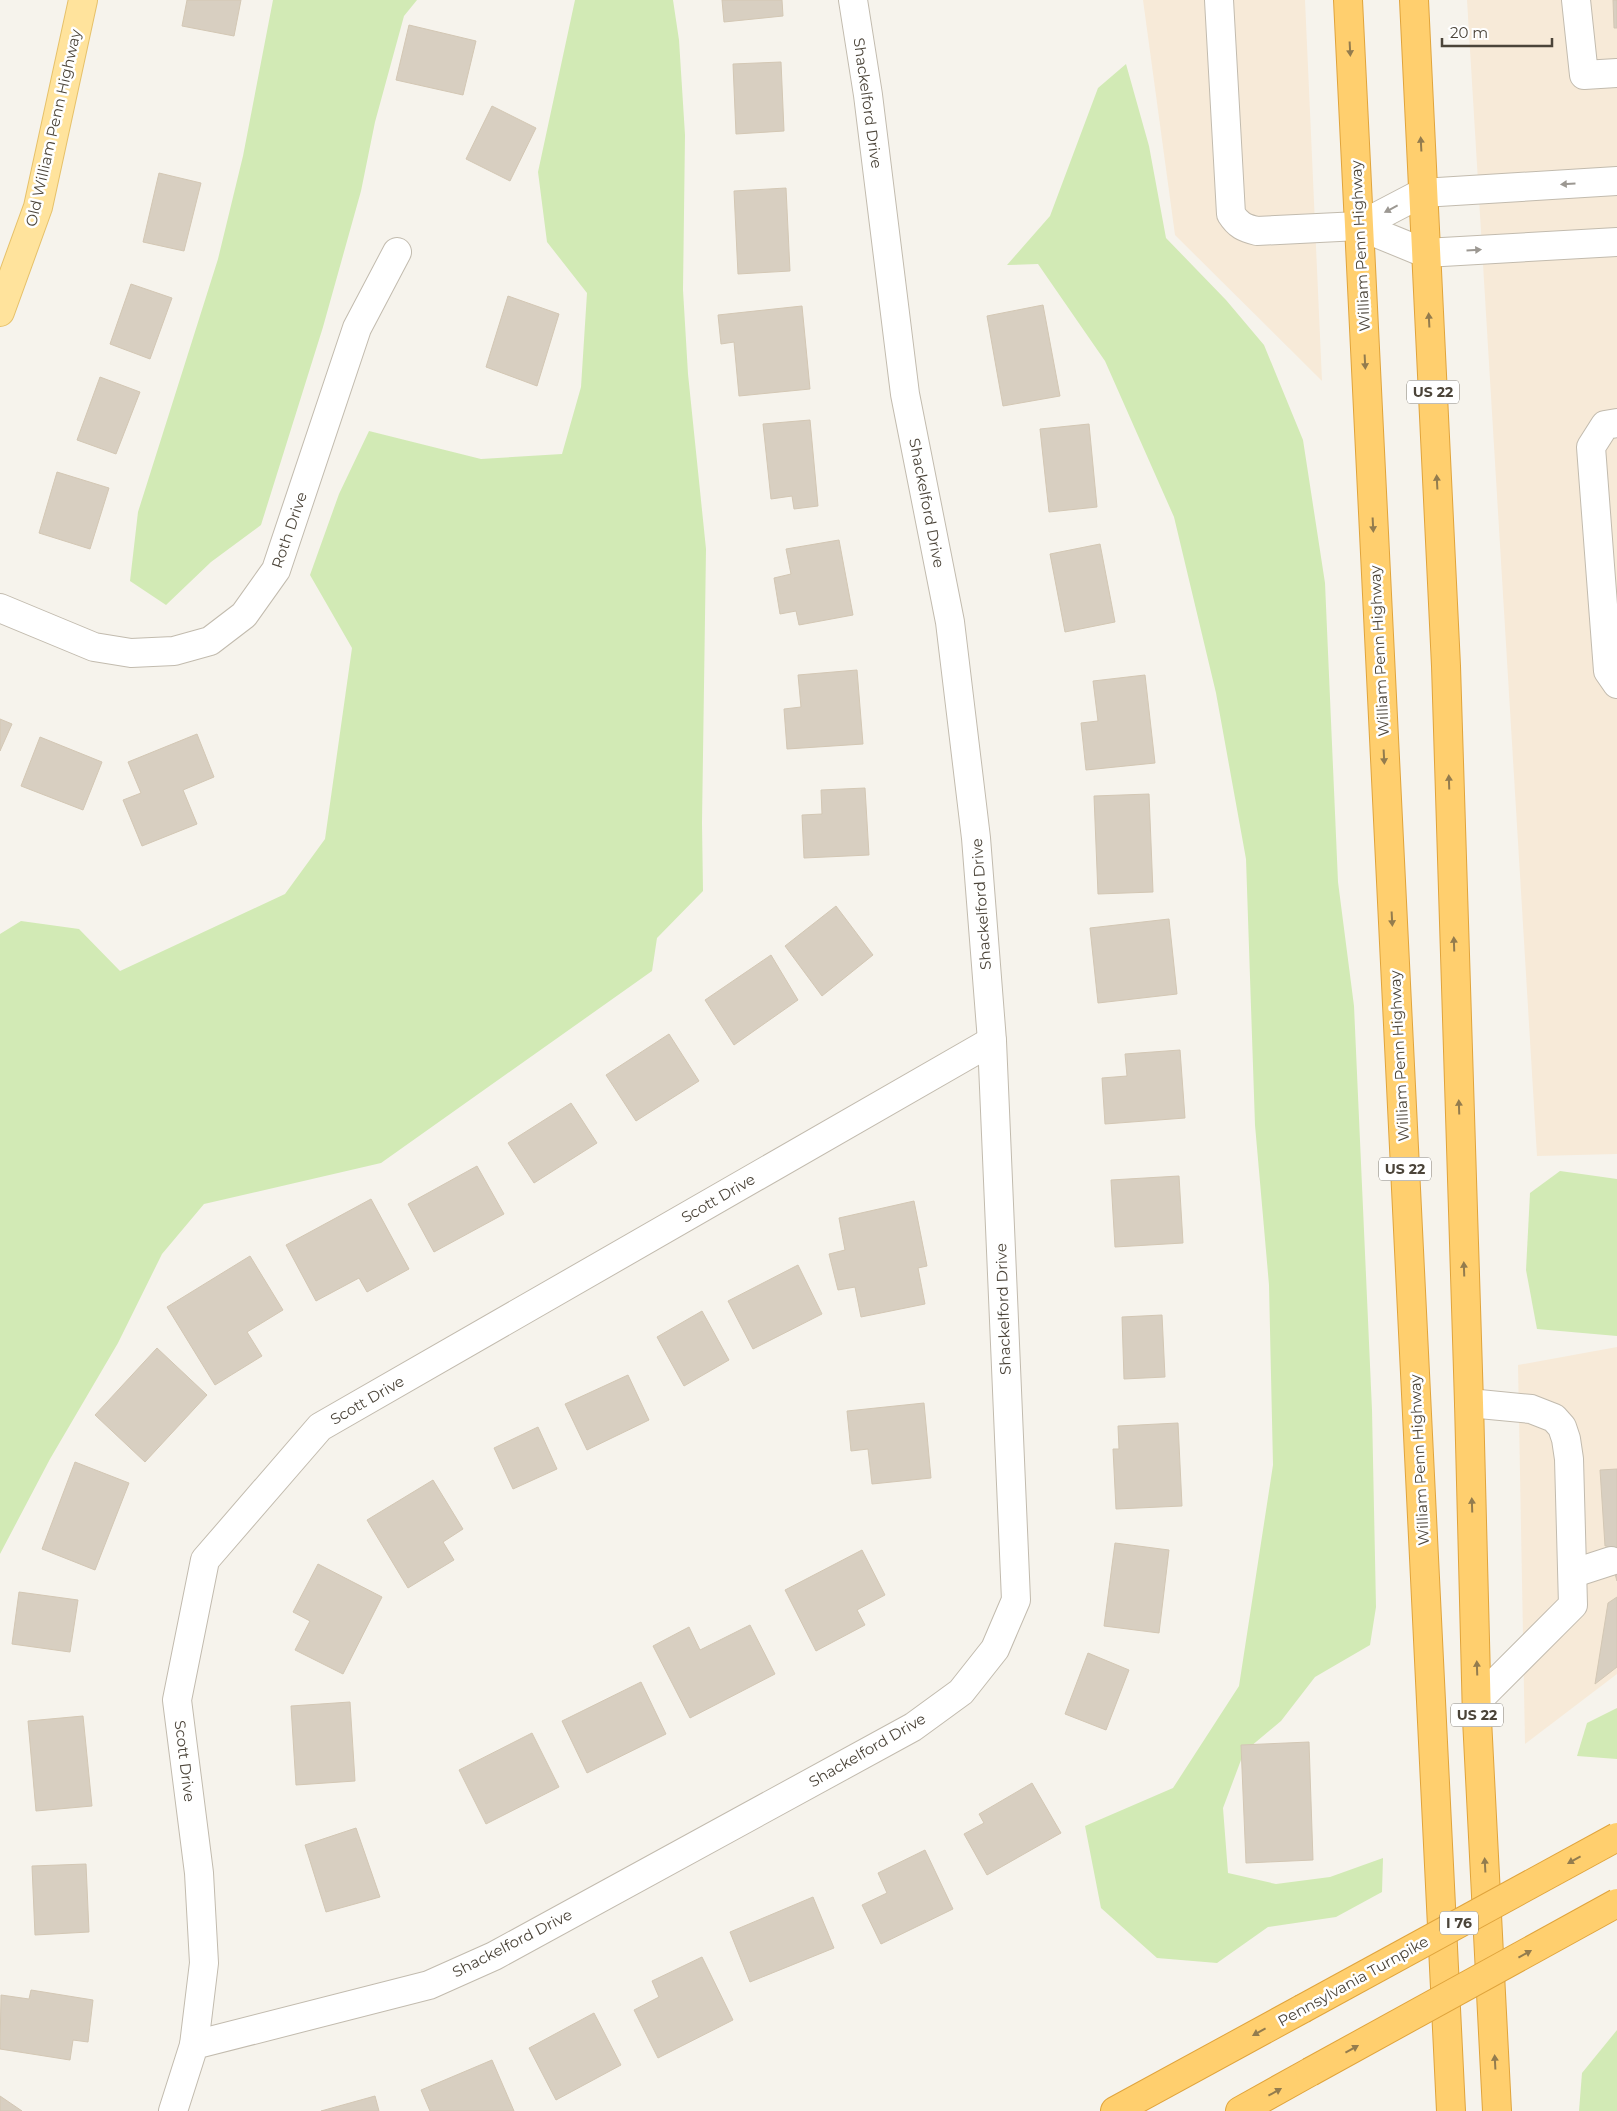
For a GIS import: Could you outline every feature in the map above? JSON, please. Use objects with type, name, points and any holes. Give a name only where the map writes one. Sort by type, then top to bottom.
[{"type":"highway","name":"William Penn Highway","points":[[1348,0],[1451,2111]]},
{"type":"highway","name":"US 22","points":[[1414,0],[1446,666],[1470,1403],[1477,1701],[1497,2111]]},
{"type":"highway","name":"Pennsylvania Turnpike","points":[[1115,2111],[1617,1837]]},
{"type":"highway","points":[[1240,2111],[1617,1903]]},
{"type":"main road","name":"Old William Penn Highway","points":[[0,312],[38,207],[83,0]]},
{"type":"street","name":"Shackelford Drive","points":[[194,2045],[429,1985],[494,1956],[913,1727],[961,1692],[996,1649],[1016,1600],[992,1040],[976,838],[950,622],[905,394],[868,95],[853,0]]},
{"type":"street","points":[[1220,0],[1231,214],[1237,223],[1246,229],[1257,231],[1359,226],[1425,253],[1617,242]]},
{"type":"street","points":[[1576,0],[1584,75],[1617,73]]},
{"type":"street","points":[[1359,226],[1422,192],[1617,181]]},
{"type":"street","name":"Roth Drive","points":[[0,608],[94,647],[131,652],[174,651],[210,641],[244,615],[276,570],[357,328],[397,252]]},
{"type":"street","points":[[1617,423],[1605,424],[1591,447],[1608,671],[1617,684]]},
{"type":"street","name":"Scott Drive","points":[[194,2045],[204,1963],[199,1872],[177,1700],[205,1560],[320,1427],[992,1040]]},
{"type":"street","points":[[1470,1403],[1531,1409],[1554,1418],[1562,1427],[1569,1459],[1574,1573],[1573,1605],[1477,1701]]},
{"type":"street","points":[[1574,1573],[1612,1561]]},
{"type":"street","points":[[173,2111],[194,2045]]},
{"type":"shaded area","points":[[1143,0],[1305,0],[1322,381],[1175,235]]},
{"type":"shaded area","points":[[1467,0],[1617,0],[1617,1154],[1537,1156]]},
{"type":"shaded area","points":[[1617,1347],[1617,1674],[1525,1744],[1518,1365]]},
{"type":"green space","points":[[273,0],[417,0],[404,16],[375,122],[361,191],[323,327],[261,525],[211,562],[166,605],[130,581],[138,512],[218,259],[243,156]]},
{"type":"green space","points":[[575,0],[673,0],[679,40],[685,135],[683,290],[688,374],[706,549],[702,823],[703,891],[657,938],[652,971],[381,1163],[204,1204],[162,1254],[118,1343],[50,1459],[0,1554],[0,934],[21,921],[79,929],[120,971],[285,894],[325,839],[352,648],[310,575],[339,494],[369,431],[481,459],[562,454],[581,387],[587,293],[547,242],[538,172]]},
{"type":"green space","points":[[1126,64],[1149,146],[1166,238],[1226,300],[1264,345],[1303,440],[1325,583],[1338,882],[1354,1006],[1372,1410],[1376,1607],[1370,1645],[1315,1677],[1281,1721],[1244,1752],[1223,1808],[1228,1873],[1276,1884],[1330,1877],[1383,1858],[1382,1892],[1336,1917],[1268,1927],[1217,1963],[1157,1958],[1101,1908],[1085,1826],[1173,1788],[1239,1686],[1273,1465],[1269,1285],[1255,1125],[1246,859],[1216,693],[1174,517],[1105,361],[1038,264],[1007,265],[1050,216],[1098,88]]},
{"type":"green space","points":[[1560,1171],[1617,1179],[1617,1336],[1537,1329],[1526,1270],[1530,1193]]},
{"type":"green space","points":[[1617,1708],[1617,1759],[1577,1756],[1587,1723]]},
{"type":"green space","points":[[1617,2030],[1617,2111],[1579,2111],[1582,2073]]},
{"type":"building","points":[[187,0],[241,0],[234,36],[182,26]]},
{"type":"building","points":[[722,0],[782,0],[783,16],[724,22]]},
{"type":"building","points":[[1613,0],[1617,0],[1617,28],[1614,28]]},
{"type":"building","points":[[409,25],[476,41],[463,95],[396,80]]},
{"type":"building","points":[[781,62],[784,131],[736,134],[733,64]]},
{"type":"building","points":[[492,106],[536,128],[510,181],[466,159]]},
{"type":"building","points":[[159,173],[201,183],[184,251],[143,242]]},
{"type":"building","points":[[786,188],[790,271],[738,274],[734,191]]},
{"type":"building","points":[[131,284],[172,298],[150,359],[110,344]]},
{"type":"building","points":[[508,296],[559,314],[537,386],[486,367]]},
{"type":"building","points":[[1043,305],[1060,396],[1003,406],[987,316]]},
{"type":"building","points":[[802,306],[810,389],[739,396],[734,342],[721,344],[718,315]]},
{"type":"building","points":[[100,377],[140,392],[116,454],[77,440]]},
{"type":"building","points":[[810,420],[818,506],[794,509],[792,496],[771,499],[763,424]]},
{"type":"building","points":[[1089,424],[1097,507],[1049,512],[1040,429]]},
{"type":"building","points":[[57,472],[109,488],[90,549],[39,533]]},
{"type":"building","points":[[839,540],[853,615],[799,625],[796,611],[780,614],[774,578],[791,574],[786,549]]},
{"type":"building","points":[[1100,544],[1115,622],[1065,632],[1050,554]]},
{"type":"building","points":[[857,670],[863,744],[787,749],[784,709],[801,707],[798,675]]},
{"type":"building","points":[[1145,675],[1155,763],[1086,770],[1081,723],[1098,721],[1093,681]]},
{"type":"building","points":[[0,719],[12,724],[0,751]]},
{"type":"building","points":[[197,734],[214,777],[183,790],[197,824],[142,846],[123,800],[141,793],[128,762]]},
{"type":"building","points":[[40,737],[102,762],[83,810],[21,786]]},
{"type":"building","points":[[865,788],[869,855],[804,858],[802,815],[822,814],[821,790]]},
{"type":"building","points":[[1149,794],[1153,892],[1098,894],[1094,796]]},
{"type":"building","points":[[836,906],[873,955],[822,996],[785,946]]},
{"type":"building","points":[[1169,919],[1177,994],[1098,1003],[1090,928]]},
{"type":"building","points":[[771,955],[798,1000],[734,1045],[705,1000]]},
{"type":"building","points":[[669,1034],[699,1081],[636,1121],[606,1075]]},
{"type":"building","points":[[1180,1050],[1185,1118],[1105,1124],[1102,1078],[1127,1076],[1125,1054]]},
{"type":"building","points":[[571,1103],[597,1143],[534,1183],[508,1143]]},
{"type":"building","points":[[477,1166],[504,1214],[434,1252],[408,1204]]},
{"type":"building","points":[[1179,1176],[1183,1243],[1115,1247],[1111,1180]]},
{"type":"building","points":[[371,1199],[409,1269],[367,1292],[359,1278],[316,1301],[286,1245]]},
{"type":"building","points":[[914,1201],[927,1266],[918,1268],[925,1304],[861,1317],[855,1287],[838,1290],[829,1254],[845,1250],[839,1218]]},
{"type":"building","points":[[250,1256],[283,1310],[247,1332],[262,1356],[215,1385],[167,1307]]},
{"type":"building","points":[[798,1265],[822,1314],[753,1349],[728,1301]]},
{"type":"building","points":[[702,1311],[729,1360],[684,1386],[657,1337]]},
{"type":"building","points":[[1162,1315],[1165,1377],[1124,1379],[1122,1317]]},
{"type":"building","points":[[157,1348],[207,1395],[145,1462],[95,1415]]},
{"type":"building","points":[[628,1375],[649,1420],[587,1450],[565,1404]]},
{"type":"building","points":[[924,1403],[931,1478],[872,1484],[868,1449],[851,1451],[847,1411]]},
{"type":"building","points":[[1178,1423],[1182,1506],[1116,1509],[1113,1449],[1119,1449],[1118,1426]]},
{"type":"building","points":[[538,1427],[557,1469],[513,1489],[494,1448]]},
{"type":"building","points":[[75,1462],[129,1483],[95,1570],[42,1549]]},
{"type":"building","points":[[1617,1469],[1617,1581],[1607,1546],[1605,1546],[1600,1470]]},
{"type":"building","points":[[433,1480],[463,1529],[443,1542],[454,1560],[408,1588],[367,1520]]},
{"type":"building","points":[[1115,1543],[1169,1550],[1159,1633],[1104,1626]]},
{"type":"building","points":[[862,1550],[885,1595],[857,1610],[865,1625],[816,1651],[785,1590]]},
{"type":"building","points":[[318,1564],[382,1597],[343,1674],[295,1650],[310,1621],[293,1612]]},
{"type":"building","points":[[19,1592],[78,1600],[70,1652],[12,1644]]},
{"type":"building","points":[[1617,1597],[1617,1667],[1595,1684],[1608,1603]]},
{"type":"building","points":[[750,1625],[775,1674],[690,1718],[653,1646],[689,1627],[700,1650]]},
{"type":"building","points":[[1088,1653],[1129,1670],[1106,1730],[1065,1714]]},
{"type":"building","points":[[641,1682],[666,1734],[587,1773],[562,1721]]},
{"type":"building","points":[[350,1702],[355,1781],[296,1785],[291,1706]]},
{"type":"building","points":[[83,1716],[92,1806],[36,1811],[28,1721]]},
{"type":"building","points":[[532,1733],[559,1787],[486,1824],[459,1770]]},
{"type":"building","points":[[1309,1742],[1313,1860],[1246,1863],[1241,1745]]},
{"type":"building","points":[[1032,1783],[1061,1833],[987,1875],[964,1834],[984,1823],[979,1814]]},
{"type":"building","points":[[356,1828],[380,1897],[326,1912],[305,1845]]},
{"type":"building","points":[[925,1850],[953,1909],[881,1944],[862,1905],[887,1893],[878,1873]]},
{"type":"building","points":[[86,1864],[89,1932],[35,1935],[32,1866]]},
{"type":"building","points":[[813,1897],[834,1948],[750,1982],[730,1932]]},
{"type":"building","points":[[702,1957],[733,2020],[658,2058],[634,2010],[659,1997],[652,1981]]},
{"type":"building","points":[[31,1990],[93,2000],[88,2042],[73,2040],[70,2060],[0,2049],[1,1995],[29,1999]]},
{"type":"building","points":[[594,2013],[621,2065],[556,2100],[529,2048]]},
{"type":"building","points":[[492,2060],[514,2111],[430,2111],[421,2090]]},
{"type":"building","points":[[0,2096],[22,2111],[0,2111]]},
{"type":"building","points":[[375,2096],[379,2111],[321,2111]]}]
